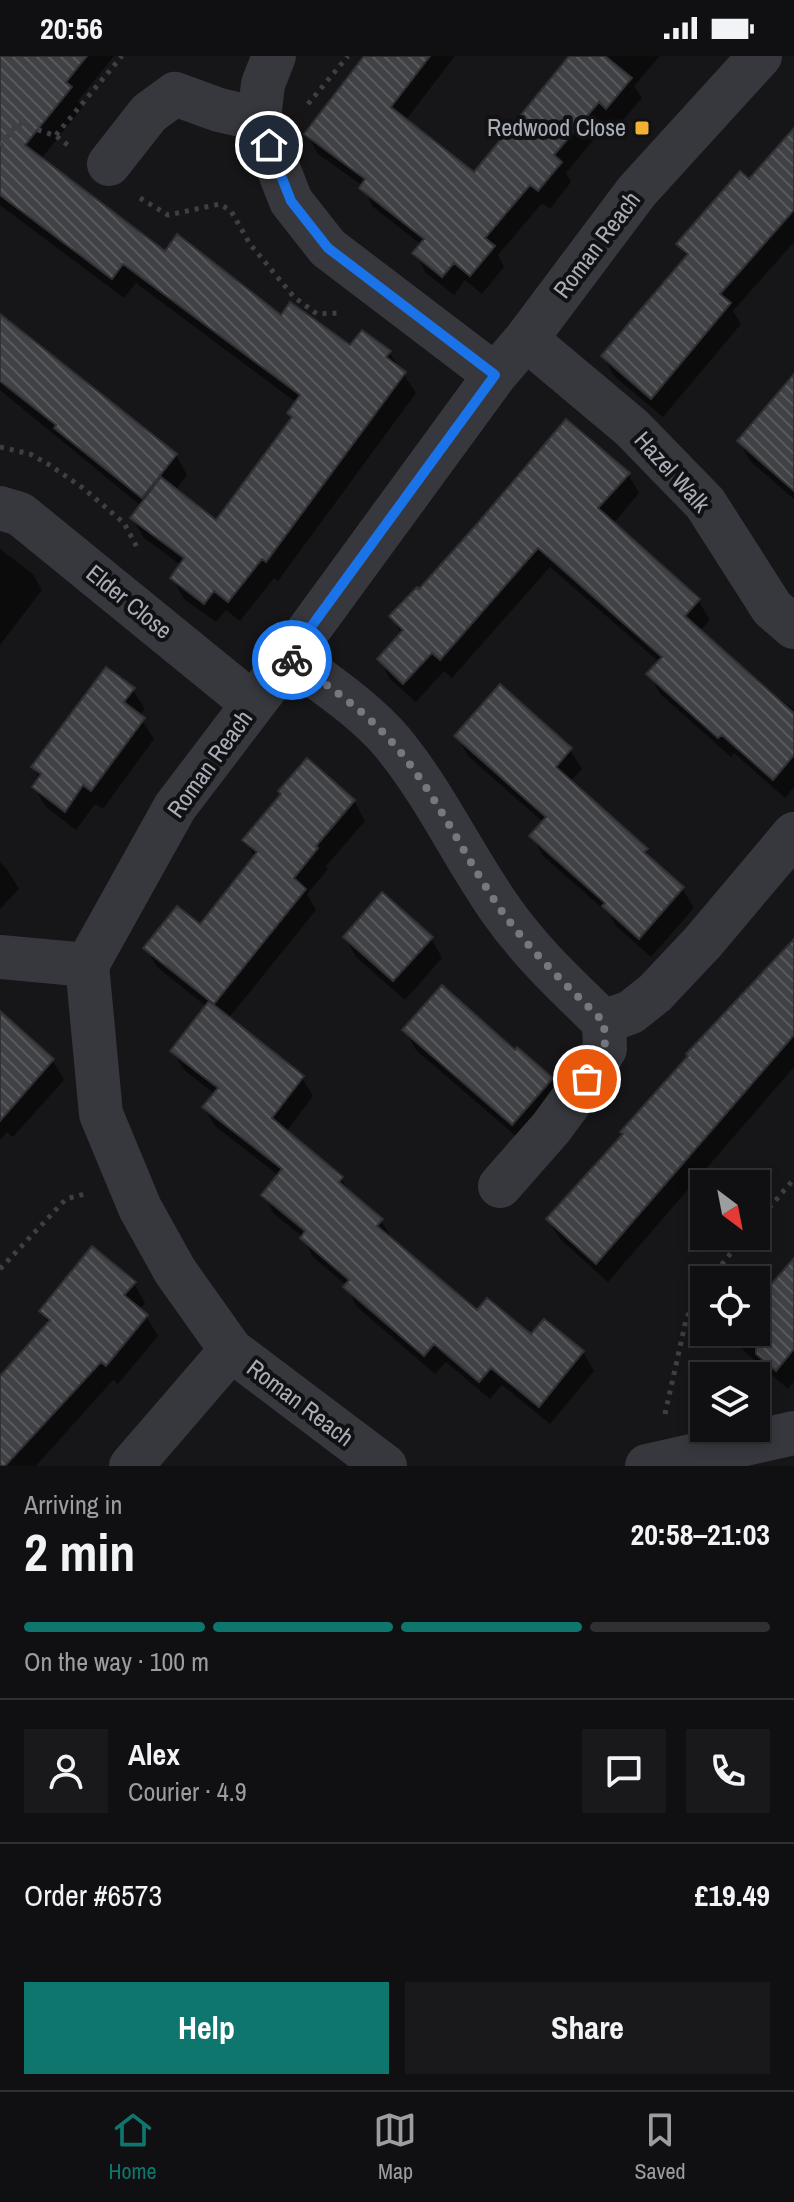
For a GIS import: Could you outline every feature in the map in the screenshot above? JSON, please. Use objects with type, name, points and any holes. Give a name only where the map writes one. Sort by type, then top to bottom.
[{"type":"street","points":[[274,56],[263,84],[259,119],[291,201],[328,248],[495,375]]},
{"type":"street","name":"Roman Reach","points":[[385,1466],[231,1350],[175,1271],[140,1208],[101,1114],[87,965],[175,807],[495,375],[526,339],[637,191],[760,56]]},
{"type":"street","points":[[106,168],[149,113],[175,94],[219,110],[259,119]]},
{"type":"street","name":"Hazel Walk","points":[[526,339],[632,428],[705,503],[772,608],[794,627]]},
{"type":"street","name":"Elder Close","points":[[0,508],[20,514],[253,704]]},
{"type":"street","points":[[289,657],[342,697],[390,740],[431,794],[500,908],[535,956],[604,1022],[605,1049],[587,1079],[551,1128],[500,1186]]},
{"type":"street","points":[[604,1022],[631,1012],[655,993],[703,942],[794,834]]},
{"type":"street","points":[[0,957],[87,965]]},
{"type":"street","points":[[131,1466],[231,1350]]},
{"type":"street","points":[[655,1464],[794,1433]]},
{"type":"path","points":[[56,136],[122,56]]},
{"type":"path","points":[[0,146],[18,123],[56,136],[106,168],[154,209],[168,215],[220,204],[231,211],[250,244],[277,279],[317,314],[369,312],[400,303]]},
{"type":"path","points":[[770,1207],[794,1179]]},
{"type":"path","points":[[0,1269],[66,1199],[102,1190],[140,1208]]},
{"type":"path","points":[[720,1266],[734,1250]]},
{"type":"path","points":[[655,1464],[690,1311]]},
{"type":"building","points":[[0,56],[87,56],[66,82],[72,87],[25,145],[165,251],[177,234],[281,315],[290,302],[350,345],[362,330],[391,351],[386,357],[406,372],[266,562],[262,559],[228,602],[214,591],[204,604],[170,578],[184,558],[130,518],[161,477],[216,520],[292,417],[287,413],[300,395],[123,264],[112,279],[0,195]]},
{"type":"building","points":[[364,56],[430,56],[391,107],[474,172],[569,56],[605,56],[632,78],[606,109],[599,102],[554,155],[562,162],[538,191],[530,185],[485,238],[495,246],[470,276],[454,263],[442,277],[412,253],[424,239],[359,188],[365,179],[304,134]]},
{"type":"building","points":[[794,128],[794,210],[720,294],[731,303],[651,399],[601,356],[688,254],[676,244],[740,171],[749,179]]},
{"type":"building","points":[[0,314],[177,454],[142,498],[0,381]]},
{"type":"building","points":[[794,374],[794,491],[737,441]]},
{"type":"building","points":[[566,419],[630,473],[598,508],[700,599],[685,616],[794,713],[794,755],[773,780],[722,735],[718,738],[646,674],[662,657],[538,548],[440,660],[432,653],[403,684],[377,659],[403,630],[389,616],[417,587],[419,589]]},
{"type":"building","points":[[106,667],[135,688],[124,702],[145,718],[91,791],[83,785],[65,812],[32,787],[41,774],[31,767]]},
{"type":"building","points":[[500,684],[572,748],[556,767],[648,849],[644,852],[684,887],[639,939],[602,906],[605,903],[529,836],[546,817],[454,736]]},
{"type":"building","points":[[307,758],[355,800],[294,878],[306,889],[214,1004],[143,948],[177,906],[200,924],[257,852],[242,840]]},
{"type":"building","points":[[382,892],[433,937],[393,981],[343,937]]},
{"type":"building","points":[[794,939],[794,1035],[596,1264],[546,1219],[623,1134],[620,1132],[688,1056],[686,1054]]},
{"type":"building","points":[[442,985],[515,1050],[517,1047],[553,1078],[512,1125],[402,1030]]},
{"type":"building","points":[[209,1001],[304,1076],[272,1118],[343,1177],[339,1182],[383,1219],[377,1226],[477,1310],[487,1298],[531,1334],[544,1319],[584,1351],[539,1407],[491,1368],[479,1382],[434,1344],[424,1356],[343,1287],[349,1280],[300,1238],[305,1231],[261,1195],[282,1169],[202,1107],[218,1088],[170,1051]]},
{"type":"building","points":[[0,1011],[54,1059],[0,1121]]},
{"type":"building","points":[[92,1246],[136,1282],[124,1295],[148,1315],[106,1366],[101,1362],[5,1466],[0,1466],[0,1376],[50,1320],[39,1311]]},
{"type":"building","points":[[794,1258],[794,1349],[776,1371],[770,1362],[756,1354],[756,1346],[770,1346],[770,1286]]},
{"type":"way so far","points":[[292,660],[342,697],[390,740],[431,794],[500,908],[535,956],[604,1022],[605,1049],[587,1079]]},
{"type":"place","name":"Redwood Close","points":[[642,128]]},
{"type":"route","points":[[269,145],[291,201],[328,248],[495,375],[289,657],[292,660]]}]
